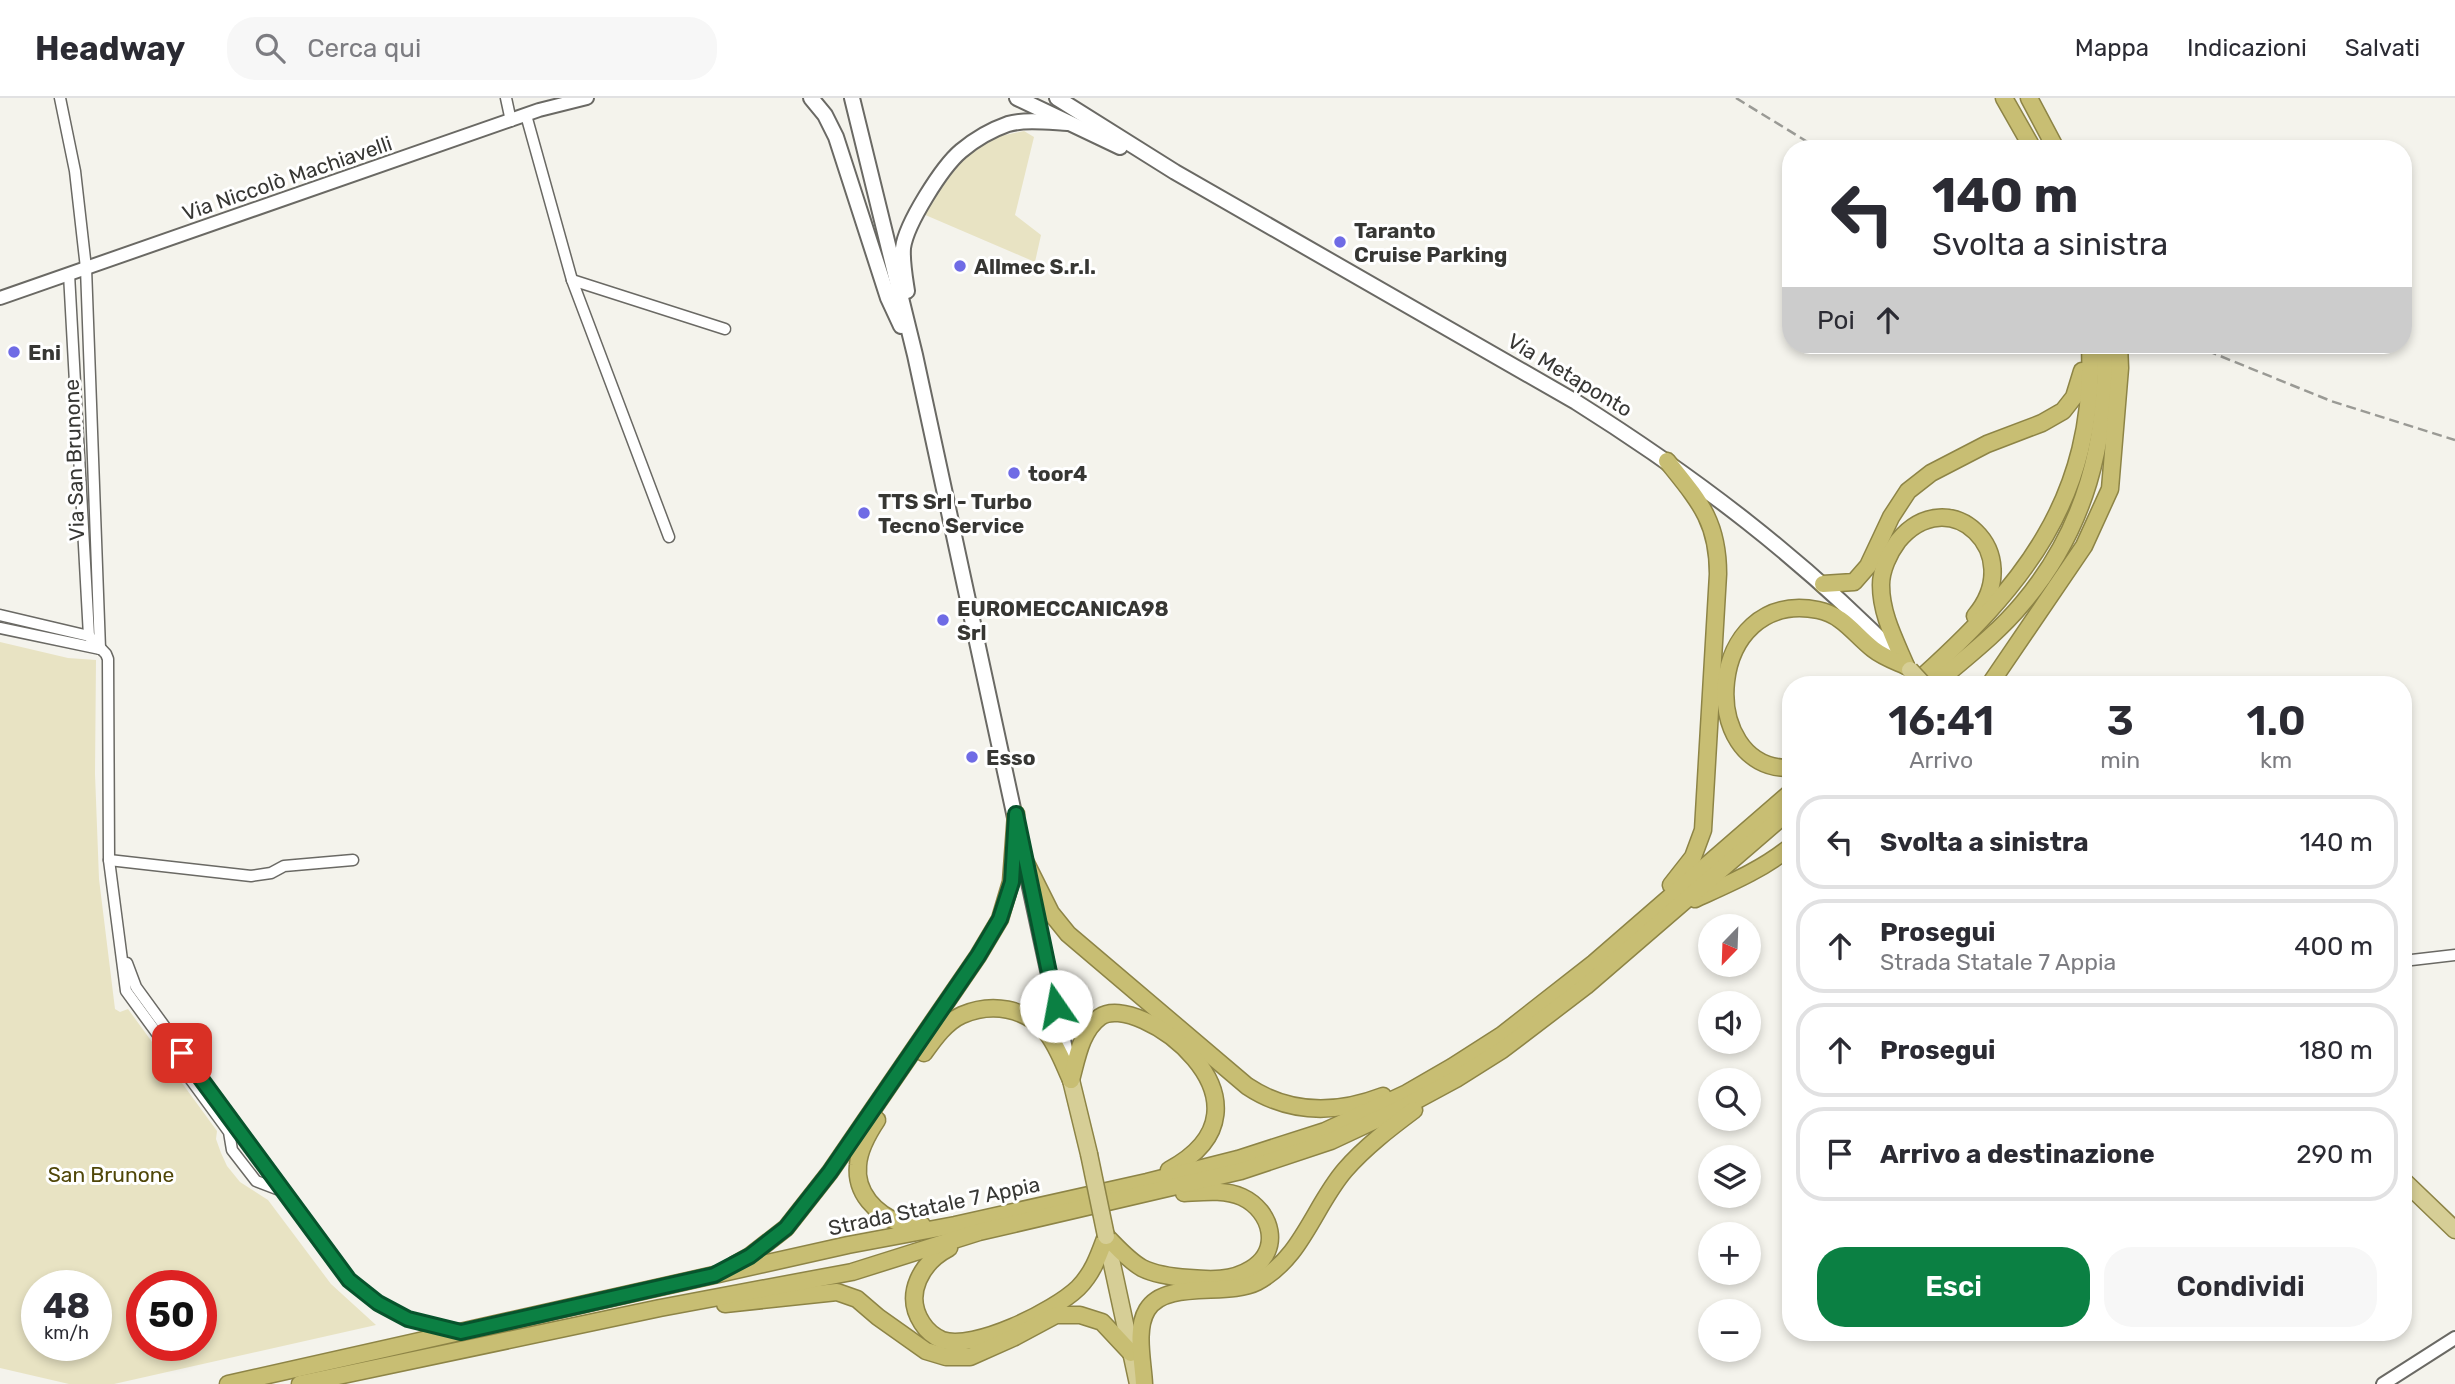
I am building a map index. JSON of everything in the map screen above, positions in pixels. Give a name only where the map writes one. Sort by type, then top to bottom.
[{"type":"highway","points":[[2004,98],[2028,140]]},
{"type":"highway","points":[[2031,102],[2051,140]]},
{"type":"highway","points":[[2031,102],[2058,140]]},
{"type":"highway","points":[[1824,584],[1854,582],[1868,566],[1891,517],[1908,491],[1931,473],[1986,444],[2042,423],[2063,411],[2074,397],[2086,354]]},
{"type":"highway","points":[[1910,674],[1955,648],[2010,589],[2037,553],[2056,518],[2075,473],[2085,424],[2088,354]]},
{"type":"highway","points":[[1944,676],[2022,605],[2052,562],[2071,525],[2091,478],[2102,425],[2106,354]]},
{"type":"highway","points":[[1995,676],[2084,546],[2110,489],[2120,380],[2119,354]]},
{"type":"highway","points":[[1650,915],[1663,893],[1690,863],[1700,841],[1704,818],[1718,574],[1717,546],[1711,523],[1667,461]]},
{"type":"highway","points":[[1910,674],[1889,627],[1881,578],[1889,555],[1901,538],[1919,524],[1939,518],[1962,522],[1978,533],[1985,542],[1992,563],[1986,598],[1955,648]]},
{"type":"highway","points":[[1782,768],[1772,767],[1755,757],[1739,742],[1730,723],[1726,704],[1727,669],[1733,650],[1749,629],[1765,617],[1796,609],[1820,611],[1838,617],[1872,648],[1910,674]]},
{"type":"highway","points":[[1117,1195],[1241,1171],[1331,1141],[1406,1107],[1526,1017],[1650,915],[1782,800]]},
{"type":"highway","points":[[714,1275],[750,1256],[786,1228],[830,1172],[978,956],[1000,919],[1012,882],[1016,814]]},
{"type":"highway","points":[[1144,1384],[1141,1326],[1147,1309],[1159,1298],[1176,1292],[1227,1290],[1256,1283],[1278,1267],[1298,1245],[1323,1200],[1346,1169],[1386,1131],[1454,1073],[1502,1050],[1586,986],[1782,817]]},
{"type":"highway","points":[[1679,905],[1733,882],[1782,854]]},
{"type":"highway","points":[[1026,863],[1051,913],[1068,934],[1229,1073],[1267,1098],[1301,1108],[1340,1107],[1381,1097],[1432,1071],[1454,1073]]},
{"type":"highway","points":[[955,1225],[902,1224],[877,1211],[861,1190],[858,1165],[869,1132],[936,1036],[960,1016],[986,1008],[1010,1009],[1030,1017],[1047,1034],[1072,1080]]},
{"type":"highway","points":[[1072,1080],[1081,1045],[1090,1026],[1102,1015],[1119,1012],[1138,1016],[1163,1031],[1194,1058],[1209,1078],[1216,1101],[1215,1122],[1204,1144],[1189,1160],[1149,1188]]},
{"type":"highway","points":[[979,1232],[936,1255],[917,1279],[914,1305],[919,1319],[926,1329],[943,1340],[958,1343],[985,1338],[1046,1310],[1078,1288],[1093,1271],[1106,1236],[1143,1269],[1171,1277],[1230,1278],[1252,1269],[1264,1258],[1270,1242],[1270,1224],[1258,1207],[1241,1196],[1149,1188]]},
{"type":"highway","name":"Strada Statale 7 Appia","points":[[228,1384],[848,1245],[1117,1195]]},
{"type":"highway","name":"Strada Statale 7 Appia","points":[[300,1384],[660,1308],[852,1272],[979,1232],[1117,1195]]},
{"type":"highway","points":[[660,1308],[745,1303],[836,1292],[857,1299],[926,1352],[946,1357],[970,1357],[1056,1315],[1080,1315],[1102,1322],[1131,1353]]},
{"type":"main road","points":[[811,98],[825,115],[836,137],[888,298],[915,355]]},
{"type":"main road","points":[[852,98],[915,355],[1138,1384]]},
{"type":"main road","points":[[1017,98],[1175,172]]},
{"type":"main road","points":[[1057,98],[1175,172]]},
{"type":"main road","points":[[915,355],[903,247],[913,219],[926,197],[959,152],[982,136],[1009,124],[1068,122]]},
{"type":"main road","name":"Via Metaponto","points":[[1175,172],[1576,402],[1667,461],[1744,517],[1824,584],[1910,674]]},
{"type":"main road","points":[[2412,1189],[2455,1230]]},
{"type":"street","name":"Via San Brunone","points":[[60,98],[75,170],[86,268],[100,649]]},
{"type":"street","points":[[506,98],[511,121]]},
{"type":"street","points":[[549,98],[533,113],[572,280],[669,537]]},
{"type":"street","name":"Via Niccolò Machiavelli","points":[[0,298],[533,113],[587,98]]},
{"type":"street","points":[[0,615],[89,636],[69,274]]},
{"type":"street","points":[[572,280],[725,329]]},
{"type":"street","points":[[0,628],[100,649]]},
{"type":"street","name":"Via San Brunone","points":[[89,636],[108,659],[109,860],[118,938]]},
{"type":"street","points":[[109,860],[251,876],[271,873],[284,866],[353,860]]},
{"type":"street","points":[[118,938],[126,991],[229,1132],[232,1150],[256,1181],[282,1191]]},
{"type":"street","points":[[118,938],[136,987],[349,1280],[378,1303],[408,1319],[461,1332]]},
{"type":"street","points":[[2412,960],[2455,955]]},
{"type":"street","points":[[2383,1384],[2455,1338]]},
{"type":"green space","points":[[1024,131],[1034,137],[1015,215],[1041,235],[1035,262],[923,214],[965,155],[991,138]]},
{"type":"green space","name":"San Brunone","points":[[0,642],[68,658],[96,660],[95,774],[99,879],[115,1009],[120,1012],[128,1009],[217,1131],[216,1139],[221,1153],[227,1166],[240,1182],[268,1200],[331,1284],[376,1325],[217,1361],[217,1270],[126,1270],[126,1361],[216,1361],[114,1384],[69,1384],[0,1368]]},
{"type":"railway","points":[[1736,98],[1804,140]]},
{"type":"railway","points":[[2215,354],[2331,401],[2455,440]]},
{"type":"place","name":"Taranto Cruise Parking","points":[[1340,242]]},
{"type":"place","name":"Allmec S.r.l.","points":[[960,266]]},
{"type":"place","name":"Eni","points":[[14,352]]},
{"type":"place","name":"toor4","points":[[1014,473]]},
{"type":"place","name":"TTS Srl - Turbo Tecno Service","points":[[864,513]]},
{"type":"place","name":"EUROMECCANICA98 Srl","points":[[943,620]]},
{"type":"place","name":"Esso","points":[[972,757]]},
{"type":"route","points":[[182,1053],[349,1280],[378,1303],[408,1319],[461,1332],[714,1275],[750,1256],[786,1228],[830,1172],[978,956],[1000,919],[1012,882],[1016,814],[1056,1006]]}]
